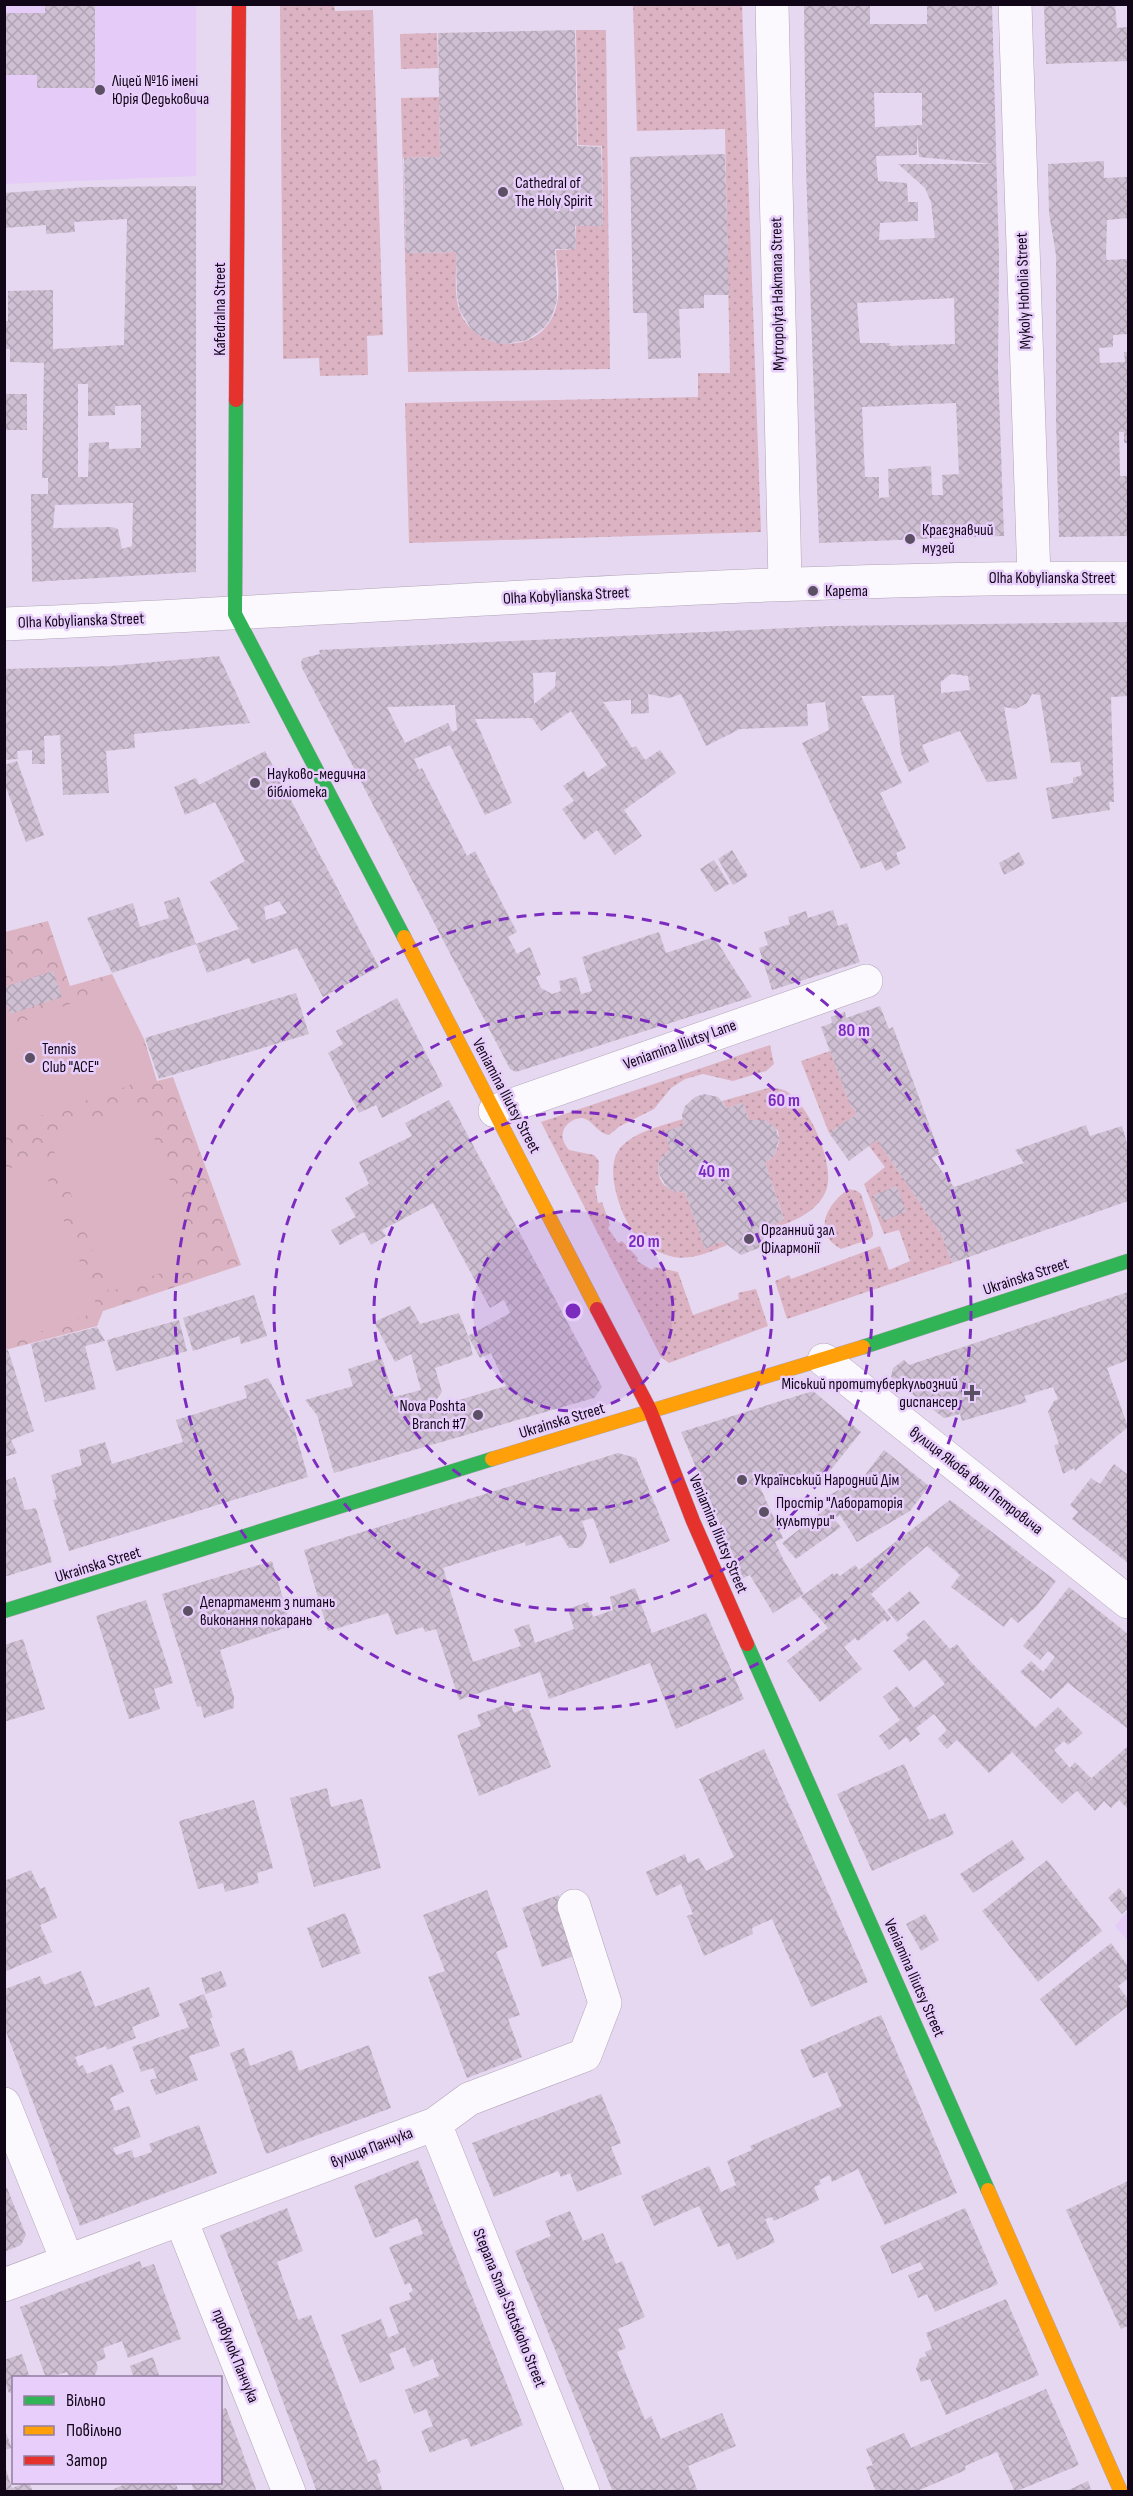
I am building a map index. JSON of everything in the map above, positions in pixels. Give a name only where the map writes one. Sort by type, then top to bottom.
[{"type":"street","name":"Kafedralna Street","points":[[235,614],[239,4]]},
{"type":"street","name":"Mytropolyta Hakmana Street","points":[[772,4],[785,583]]},
{"type":"street","name":"Mykoly Hoholia Street","points":[[1015,4],[1034,578]]},
{"type":"street","name":"Olha Kobylianska Street","points":[[4,624],[235,614],[785,583],[1128,578]]},
{"type":"street","name":"Veniamina Iliutsy Street","points":[[235,614],[650,1410],[693,1521],[1121,2492]]},
{"type":"street","name":"Veniamina Iliutsy Lane","points":[[495,1111],[866,981]]},
{"type":"street","name":"Ukrainska Street","points":[[4,1611],[650,1410],[824,1360],[1128,1261]]},
{"type":"street","name":"вулиця Якоба фон Петровича","points":[[824,1360],[1128,1602]]},
{"type":"street","name":"вулиця Панчука","points":[[4,2285],[435,2124],[469,2099],[585,2055],[606,2003],[574,1906]]},
{"type":"street","points":[[4,2104],[67,2260]]},
{"type":"street","name":"Stepana Smal-Stotskoho Street","points":[[435,2124],[583,2492]]},
{"type":"street","name":"провулок Панчука","points":[[182,2220],[289,2492]]},
{"type":"shaded area","name":"Ліцей №16 імені Юрія Федьковича","points":[[4,5],[196,5],[196,176],[5,184]]},
{"type":"shaded area","points":[[1128,1911],[1128,1941],[1115,1926]]},
{"type":"green space","points":[[280,5],[334,5],[335,11],[373,10],[383,335],[367,336],[368,375],[320,376],[319,358],[283,359]]},
{"type":"green space","points":[[633,5],[742,5],[761,532],[409,543],[405,403],[698,397],[698,373],[730,373],[725,129],[637,131]]},
{"type":"green space","points":[[576,30],[606,30],[610,369],[408,372],[401,98],[439,97],[440,157],[403,158],[406,253],[456,252],[458,305],[467,325],[490,341],[504,344],[518,343],[531,338],[543,330],[555,310],[558,285],[556,250],[575,249],[576,226],[603,226],[602,146],[578,145]]},
{"type":"green space","points":[[437,33],[438,68],[401,69],[400,34]]},
{"type":"green space","points":[[48,921],[70,986],[112,974],[144,1039],[157,1081],[173,1077],[241,1265],[103,1311],[97,1326],[5,1350],[5,932]]},
{"type":"green space","points":[[116,987],[142,1039],[154,1077],[5,1128],[5,1028]]},
{"type":"green space","points":[[770,1045],[774,1064],[766,1071],[733,1081],[703,1074],[685,1079],[671,1088],[654,1109],[620,1126],[609,1135],[583,1118],[578,1118],[566,1125],[564,1130],[563,1139],[569,1150],[594,1155],[599,1161],[598,1185],[595,1186],[598,1203],[602,1202],[610,1225],[608,1228],[618,1243],[622,1241],[638,1258],[637,1261],[652,1270],[655,1267],[678,1272],[693,1315],[739,1299],[738,1293],[756,1289],[768,1326],[669,1363],[661,1357],[541,1122]]},
{"type":"green space","points":[[830,1051],[849,1102],[857,1114],[829,1133],[801,1061]]},
{"type":"green space","points":[[768,1088],[786,1091],[804,1109],[812,1122],[824,1153],[828,1168],[828,1182],[825,1193],[814,1208],[791,1222],[765,1232],[767,1226],[784,1219],[765,1163],[777,1150],[778,1131],[765,1120],[749,1120],[743,1103],[727,1108],[722,1101]]},
{"type":"green space","points":[[141,1102],[199,1259],[109,1292],[48,1136]]},
{"type":"green space","points":[[683,1119],[684,1125],[670,1149],[659,1161],[660,1179],[672,1191],[685,1192],[705,1248],[722,1241],[727,1245],[701,1255],[681,1258],[668,1256],[658,1251],[635,1234],[620,1206],[613,1170],[614,1160],[624,1144],[648,1130]]},
{"type":"green space","points":[[877,1140],[942,1235],[952,1263],[787,1319],[775,1281],[789,1275],[791,1279],[880,1246],[889,1270],[910,1261],[899,1230],[884,1234],[864,1184],[885,1167],[869,1146]]},
{"type":"green space","points":[[40,1159],[99,1311],[11,1342],[4,1325],[5,1170]]},
{"type":"green space","points":[[849,1189],[861,1194],[873,1236],[841,1249],[827,1235],[825,1219],[834,1202]]},
{"type":"building","points":[[45,4],[95,4],[95,88],[37,88],[37,75],[4,75],[4,13],[45,13]]},
{"type":"building","points":[[804,4],[870,4],[870,24],[927,24],[927,4],[992,4],[999,257],[998,368],[1004,536],[819,543],[806,169]],"holes":[[[874,93],[922,93],[922,125],[875,127]],[[917,133],[919,157],[994,164],[898,164],[925,188],[931,202],[935,238],[879,240],[880,223],[918,221],[918,202],[908,202],[907,183],[878,181],[876,156],[917,155]],[[954,298],[955,344],[889,346],[890,343],[860,343],[857,303]],[[956,403],[959,474],[942,475],[943,495],[932,495],[931,466],[888,469],[889,497],[879,498],[879,477],[865,477],[862,407]]]},
{"type":"building","points":[[1044,4],[1115,4],[1117,28],[1128,27],[1128,61],[1046,64]]},
{"type":"building","name":"Cathedral of The Holy Spirit","points":[[575,30],[577,146],[601,147],[603,226],[575,226],[576,249],[555,249],[557,301],[545,327],[527,340],[506,344],[496,343],[472,330],[460,311],[457,295],[456,252],[406,253],[404,158],[440,157],[438,33]]},
{"type":"building","points":[[725,154],[729,295],[704,295],[704,308],[679,309],[681,358],[648,359],[647,313],[633,313],[630,157]]},
{"type":"building","points":[[1104,161],[1104,178],[1128,177],[1128,218],[1107,220],[1106,255],[1107,260],[1128,259],[1128,334],[1113,335],[1113,347],[1099,348],[1100,363],[1125,362],[1124,352],[1128,352],[1128,443],[1124,443],[1124,432],[1119,432],[1120,476],[1128,476],[1128,536],[1059,537],[1056,255],[1049,213],[1048,164]]},
{"type":"building","points":[[196,186],[196,572],[32,582],[31,494],[48,494],[48,478],[42,478],[44,363],[10,362],[10,349],[4,349],[4,321],[8,321],[8,291],[53,290],[53,349],[124,345],[127,219],[74,222],[75,232],[46,234],[46,225],[4,228],[4,193],[88,187]],"holes":[[[78,384],[88,384],[88,416],[115,415],[115,406],[141,405],[141,448],[109,449],[109,442],[89,443],[88,477],[78,477]],[[133,503],[132,546],[122,549],[118,529],[112,527],[53,528],[55,505]]]},
{"type":"building","points":[[4,394],[27,394],[27,430],[4,430]]},
{"type":"building","points":[[1128,622],[1128,696],[1111,697],[1114,802],[1109,802],[1110,810],[1052,819],[1046,788],[1073,783],[1073,778],[1082,775],[1080,762],[1051,763],[1040,695],[1032,694],[1027,703],[1016,709],[1004,707],[1017,779],[987,782],[960,731],[922,745],[929,762],[909,772],[901,753],[894,695],[861,696],[902,783],[880,793],[906,848],[896,853],[900,864],[886,871],[881,861],[861,869],[802,743],[829,730],[825,702],[807,704],[808,726],[740,729],[706,746],[681,694],[669,698],[648,694],[649,713],[631,714],[631,700],[603,702],[632,748],[636,746],[645,760],[660,750],[676,773],[624,810],[642,836],[615,855],[597,830],[584,840],[562,809],[574,801],[563,786],[584,771],[588,778],[607,765],[571,711],[541,731],[532,718],[475,719],[512,803],[485,815],[450,745],[414,759],[419,770],[422,768],[467,856],[475,851],[517,932],[508,937],[517,954],[530,947],[541,975],[536,977],[541,988],[552,994],[561,991],[559,981],[576,977],[581,994],[592,991],[582,957],[659,932],[666,953],[714,937],[752,997],[516,1072],[510,1069],[302,668],[303,658],[320,654],[319,650],[831,626]],"holes":[[[556,672],[555,687],[534,704],[533,673]],[[951,674],[968,676],[970,690],[941,693],[941,682]],[[455,705],[457,730],[452,732],[448,723],[405,743],[387,707]]]},
{"type":"building","points":[[219,656],[250,723],[134,734],[135,748],[106,751],[109,793],[63,795],[60,735],[44,736],[45,764],[32,764],[32,750],[17,751],[18,759],[4,760],[4,669],[111,666]]},
{"type":"building","points":[[265,751],[379,967],[323,997],[297,948],[252,964],[249,958],[207,973],[196,944],[239,929],[210,882],[245,861],[215,802],[185,815],[174,787],[196,778],[199,785]],"holes":[[[279,901],[287,913],[266,920],[264,907]]]},
{"type":"building","points":[[17,761],[44,835],[26,842],[4,782],[4,765]]},
{"type":"building","points":[[732,850],[748,876],[733,885],[718,859]]},
{"type":"building","points":[[1019,852],[1025,864],[1004,875],[999,863]]},
{"type":"building","points":[[714,860],[729,884],[715,892],[700,869]]},
{"type":"building","points":[[179,897],[196,944],[112,973],[87,918],[133,903],[140,927],[169,918],[164,902]]},
{"type":"building","points":[[833,910],[838,926],[847,923],[860,962],[772,990],[759,948],[768,945],[764,932],[790,924],[788,917],[806,911],[808,918]]},
{"type":"building","points":[[53,971],[62,997],[10,1014],[4,996],[4,987]]},
{"type":"building","points":[[296,993],[309,1034],[159,1079],[145,1038]]},
{"type":"building","points":[[397,998],[443,1086],[382,1118],[376,1105],[359,1113],[328,1053],[343,1044],[336,1031]]},
{"type":"building","points":[[880,1006],[889,1029],[893,1027],[940,1154],[932,1158],[954,1187],[1024,1163],[1015,1150],[1086,1125],[1090,1136],[1122,1126],[1128,1147],[1128,1201],[952,1263],[942,1235],[877,1140],[849,1161],[829,1133],[857,1114],[849,1102],[821,1027],[832,1023],[831,1017],[845,1012],[846,1018]]},
{"type":"building","points":[[704,1094],[718,1097],[727,1108],[743,1103],[749,1120],[765,1120],[775,1127],[779,1138],[775,1155],[765,1163],[784,1220],[767,1226],[761,1247],[741,1255],[722,1241],[705,1249],[685,1192],[667,1188],[658,1172],[659,1161],[670,1149],[664,1132],[684,1125],[682,1115],[685,1106],[695,1097]]},
{"type":"building","points":[[449,1100],[602,1387],[594,1398],[334,1473],[317,1415],[305,1400],[353,1386],[348,1369],[382,1358],[394,1397],[421,1390],[411,1354],[395,1362],[374,1322],[410,1306],[420,1324],[459,1313],[468,1336],[510,1313],[504,1300],[490,1308],[433,1203],[382,1230],[386,1236],[371,1245],[364,1232],[340,1245],[331,1230],[356,1217],[345,1198],[369,1184],[359,1162],[412,1136],[405,1123]],"holes":[[[468,1336],[480,1358],[491,1353],[506,1386],[426,1410],[424,1402],[436,1400],[442,1392],[435,1368],[473,1355]]]},
{"type":"building","points":[[897,1186],[906,1212],[883,1221],[873,1195]]},
{"type":"building","name":"Міський протитуберкульозний диспансер","points":[[1128,1292],[1128,1360],[1107,1368],[1128,1427],[1075,1471],[1074,1468],[1063,1474],[1054,1445],[1059,1444],[1048,1412],[1054,1401],[1058,1399],[1053,1387],[1024,1396],[1027,1402],[962,1421],[960,1414],[944,1418],[908,1391],[910,1382],[900,1384],[891,1377],[893,1368],[904,1360],[909,1365]]},
{"type":"building","points":[[254,1295],[267,1336],[241,1344],[239,1336],[193,1351],[183,1318]]},
{"type":"building","points":[[179,1320],[187,1351],[116,1371],[107,1340]]},
{"type":"building","points":[[97,1327],[105,1341],[85,1346],[96,1389],[45,1402],[31,1344]]},
{"type":"building","points":[[8,1350],[34,1431],[11,1440],[17,1453],[4,1457],[4,1351]]},
{"type":"building","points":[[268,1378],[293,1424],[308,1477],[69,1551],[53,1500],[57,1499],[51,1475],[82,1465],[79,1450],[105,1442],[112,1464],[183,1442],[176,1420],[247,1398],[244,1386]]},
{"type":"building","name":"Український Народний Дім","points":[[813,1391],[861,1432],[818,1486],[802,1473],[760,1487],[783,1538],[775,1542],[804,1594],[773,1613],[750,1575],[743,1578],[681,1432]]},
{"type":"building","points":[[884,1450],[929,1486],[910,1511],[857,1542],[840,1515],[834,1519],[841,1527],[796,1559],[782,1543],[833,1503],[828,1496],[865,1475]]},
{"type":"building","points":[[618,1453],[636,1458],[670,1541],[610,1564],[593,1518],[582,1521],[587,1536],[582,1546],[578,1548],[569,1548],[561,1535],[526,1546],[525,1542],[443,1568],[473,1662],[521,1646],[514,1629],[529,1624],[535,1643],[574,1629],[568,1609],[588,1602],[593,1617],[613,1610],[610,1597],[635,1588],[652,1633],[706,1613],[744,1699],[676,1729],[650,1663],[549,1699],[540,1672],[459,1700],[436,1629],[425,1632],[423,1627],[396,1635],[388,1613],[328,1631],[304,1550]]},
{"type":"building","points":[[1114,1464],[1128,1475],[1128,1563],[1072,1519],[1078,1512],[1070,1505],[1091,1478],[1100,1484]]},
{"type":"building","points":[[15,1477],[25,1510],[36,1508],[52,1562],[4,1577],[4,1481]]},
{"type":"building","points":[[950,1500],[1056,1581],[1037,1606],[1018,1623],[1011,1617],[1004,1627],[951,1587],[960,1575],[927,1546],[871,1594],[891,1618],[887,1622],[885,1619],[858,1641],[855,1638],[844,1647],[862,1669],[820,1702],[787,1661],[828,1628],[801,1597],[833,1573],[840,1576],[855,1565],[859,1570]]},
{"type":"building","points":[[272,1561],[291,1626],[220,1650],[234,1697],[234,1708],[204,1718],[201,1706],[197,1707],[162,1594]]},
{"type":"building","points":[[1069,1587],[1128,1634],[1128,1729],[1068,1683],[1051,1699],[1020,1672],[1031,1661],[1043,1672],[1055,1657],[1048,1651],[1040,1660],[1023,1646]]},
{"type":"building","points":[[910,1591],[920,1603],[897,1622],[887,1610]]},
{"type":"building","points":[[146,1600],[173,1683],[154,1689],[160,1709],[129,1719],[96,1616]]},
{"type":"building","points":[[924,1620],[950,1649],[957,1644],[971,1662],[1035,1728],[1058,1707],[1083,1733],[1068,1745],[1064,1741],[1054,1750],[1070,1768],[1075,1762],[1091,1778],[1062,1804],[1012,1752],[989,1773],[957,1740],[947,1749],[938,1739],[947,1730],[934,1714],[916,1728],[920,1734],[910,1742],[906,1737],[889,1750],[879,1736],[900,1720],[883,1697],[897,1686],[914,1708],[945,1684],[925,1659],[909,1671],[893,1651],[909,1638],[906,1634]]},
{"type":"building","points":[[23,1639],[45,1709],[4,1722],[4,1645]]},
{"type":"building","points":[[510,1703],[514,1713],[528,1707],[551,1767],[479,1796],[457,1735],[481,1726],[477,1715]]},
{"type":"building","points":[[1128,1746],[1128,1809],[1119,1800],[1111,1808],[1104,1801],[1095,1811],[1077,1791]]},
{"type":"building","points":[[764,1749],[868,1982],[811,2007],[772,1919],[752,1928],[753,1934],[704,1956],[687,1916],[693,1914],[681,1884],[656,1896],[646,1872],[685,1854],[688,1863],[699,1858],[706,1871],[734,1857],[699,1779]]},
{"type":"building","points":[[904,1764],[929,1820],[945,1813],[954,1834],[872,1871],[837,1794]]},
{"type":"building","points":[[327,1788],[331,1807],[362,1799],[381,1868],[314,1887],[290,1798]]},
{"type":"building","points":[[254,1800],[273,1868],[257,1873],[259,1883],[225,1892],[223,1883],[198,1889],[179,1821]]},
{"type":"building","points":[[1012,1840],[1025,1859],[973,1893],[960,1874]]},
{"type":"building","points":[[1047,1860],[1102,1931],[1038,1982],[982,1911]]},
{"type":"building","points":[[31,1870],[40,1889],[45,1887],[57,1918],[40,1925],[52,1952],[4,1972],[4,1881]]},
{"type":"building","points":[[1119,1888],[1128,1899],[1128,1908],[1122,1914],[1108,1898]]},
{"type":"building","points":[[487,1890],[508,1947],[496,1952],[520,2015],[508,2019],[522,2057],[467,2078],[428,1977],[445,1971],[423,1915]]},
{"type":"building","points":[[559,1895],[580,1954],[542,1967],[522,1908]]},
{"type":"building","points":[[345,1913],[361,1953],[322,1968],[307,1928]]},
{"type":"building","points":[[925,1914],[939,1940],[921,1951],[906,1924]]},
{"type":"building","points":[[1111,1943],[1128,1966],[1128,1979],[1118,1986],[1128,1999],[1128,2006],[1076,2046],[1040,1999]]},
{"type":"building","points":[[81,1971],[95,2007],[149,1987],[160,2016],[132,2027],[136,2038],[107,2050],[106,2046],[75,2057],[79,2067],[83,2065],[87,2074],[112,2064],[124,2092],[110,2098],[115,2111],[129,2106],[141,2137],[113,2148],[116,2155],[132,2150],[134,2158],[152,2152],[149,2144],[199,2125],[217,2173],[80,2226],[5,2029],[5,1989],[40,1976],[44,1985]]},
{"type":"building","points":[[221,1971],[227,1986],[206,1994],[201,1978]]},
{"type":"building","points":[[204,1994],[213,2017],[210,2019],[220,2046],[189,2056],[198,2080],[156,2095],[150,2080],[157,2078],[153,2068],[141,2072],[132,2047],[189,2027],[179,2004]]},
{"type":"building","points":[[881,2015],[957,2193],[885,2225],[858,2169],[832,2182],[830,2175],[819,2180],[821,2184],[814,2187],[819,2200],[774,2221],[772,2217],[765,2219],[775,2242],[737,2260],[729,2243],[718,2247],[699,2206],[654,2226],[641,2196],[709,2166],[721,2192],[736,2185],[727,2161],[752,2150],[750,2146],[842,2106],[827,2072],[813,2078],[800,2050]]},
{"type":"building","points":[[369,2045],[391,2108],[266,2154],[230,2053],[244,2048],[250,2066],[292,2050],[299,2071]]},
{"type":"building","points":[[601,2094],[621,2143],[611,2147],[622,2174],[577,2192],[570,2173],[561,2177],[558,2171],[494,2197],[472,2143]]},
{"type":"building","points":[[418,2160],[523,2425],[471,2447],[467,2438],[430,2453],[421,2431],[433,2426],[426,2409],[414,2414],[405,2390],[439,2376],[433,2359],[413,2367],[405,2347],[389,2354],[395,2369],[360,2383],[341,2335],[381,2319],[388,2338],[399,2333],[389,2307],[411,2299],[409,2293],[413,2291],[410,2283],[405,2285],[389,2247],[423,2234],[417,2218],[375,2238],[354,2186]]},
{"type":"building","points":[[1128,2181],[1128,2326],[1121,2329],[1066,2210]]},
{"type":"building","points":[[7,2188],[26,2235],[21,2245],[4,2252],[4,2189]]},
{"type":"building","points":[[287,2208],[303,2251],[277,2262],[298,2320],[311,2315],[368,2462],[376,2459],[381,2472],[377,2474],[383,2492],[317,2492],[220,2235]]},
{"type":"building","points":[[965,2208],[998,2284],[935,2312],[927,2294],[918,2298],[908,2275],[924,2269],[920,2262],[892,2274],[880,2246]]},
{"type":"building","points":[[570,2211],[583,2241],[603,2233],[616,2264],[622,2261],[645,2317],[618,2329],[626,2348],[617,2352],[645,2420],[651,2416],[661,2439],[722,2413],[736,2446],[688,2466],[698,2492],[613,2492],[515,2251],[551,2236],[545,2221]]},
{"type":"building","points":[[140,2261],[142,2268],[154,2264],[181,2339],[128,2358],[122,2341],[103,2348],[106,2358],[96,2362],[98,2368],[95,2375],[68,2376],[67,2372],[45,2376],[20,2307]]},
{"type":"building","points":[[1006,2299],[1039,2375],[946,2415],[930,2379],[921,2382],[916,2369],[920,2358],[927,2356],[925,2352],[932,2349],[926,2333]]},
{"type":"building","points":[[22,2354],[29,2376],[12,2376],[12,2392],[9,2393],[4,2380],[4,2360]]},
{"type":"building","points":[[153,2357],[159,2376],[133,2376],[130,2366]]},
{"type":"building","points":[[1046,2389],[1079,2465],[1015,2492],[997,2452],[965,2466],[966,2470],[915,2492],[876,2492],[866,2467],[873,2465],[866,2449],[904,2433],[911,2448]]},
{"type":"building","points":[[226,2408],[257,2492],[194,2492],[192,2484],[222,2484],[222,2409]]},
{"type":"building","points":[[4,2428],[12,2448],[4,2450]]},
{"type":"building","points":[[5,2466],[12,2488],[30,2484],[33,2492],[5,2492]]},
{"type":"building","points":[[1088,2481],[1092,2492],[1064,2492]]},
{"type":"building","points":[[125,2484],[176,2484],[179,2492],[115,2492],[114,2489]]},
{"type":"traffic: fast","points":[[236,400],[235,614],[404,937]]},
{"type":"traffic: fast","points":[[863,1347],[1128,1261]]},
{"type":"traffic: fast","points":[[4,1611],[492,1459]]},
{"type":"traffic: fast","points":[[747,1644],[988,2190]]},
{"type":"traffic: slow","points":[[404,937],[597,1309]]},
{"type":"traffic: slow","points":[[492,1459],[863,1347]]},
{"type":"traffic: slow","points":[[988,2190],[1121,2492]]},
{"type":"traffic: jam","points":[[236,400],[239,4]]},
{"type":"traffic: jam","points":[[597,1309],[650,1410],[693,1521],[747,1644]]},
{"type":"place","name":"Ліцей №16 імені Юрія Федьковича","points":[[100,90]]},
{"type":"place","name":"Cathedral of The Holy Spirit","points":[[503,192]]},
{"type":"place","name":"Краєзнавчий музей","points":[[910,539]]},
{"type":"place","name":"Карета","points":[[813,591]]},
{"type":"place","name":"Науково-медична бібліотека","points":[[255,783]]},
{"type":"place","name":"Tennis Club \"ACE\"","points":[[30,1058]]},
{"type":"place","name":"Органний зал Філармонії","points":[[749,1239]]},
{"type":"place","name":"Міський протитуберкульозний диспансер","points":[[972,1393]]},
{"type":"place","name":"Nova Poshta Branch #7","points":[[478,1415]]},
{"type":"place","name":"Український Народний Дім","points":[[742,1480]]},
{"type":"place","name":"Простір \"Лабораторія культури\"","points":[[764,1512]]},
{"type":"place","name":"Департамент з питань виконання покарань","points":[[188,1611]]}]
